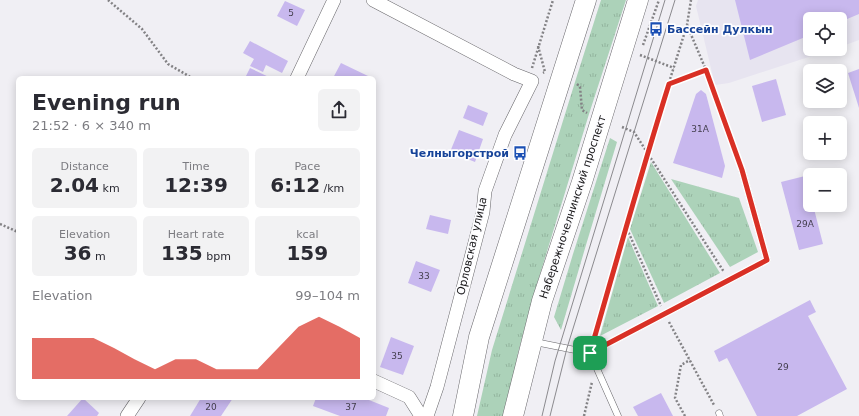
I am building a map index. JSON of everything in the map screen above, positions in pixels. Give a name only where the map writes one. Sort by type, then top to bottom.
[{"type":"main road","points":[[463,416],[479,337],[586,0]]},
{"type":"main road","name":"Набережночелнинский проспект","points":[[514,416],[542,301],[582,182],[638,0]]},
{"type":"street","points":[[297,76],[334,0]]},
{"type":"street","points":[[373,0],[514,74],[532,81]]},
{"type":"street","name":"Орловская улица","points":[[427,416],[439,379],[483,212],[485,191],[505,135],[532,81]]},
{"type":"street","points":[[376,382],[409,397],[421,416]]},
{"type":"street","points":[[127,416],[138,400]]},
{"type":"lane","points":[[532,341],[590,353],[767,260],[742,170]]},
{"type":"lane","points":[[590,353],[618,416]]},
{"type":"path","points":[[108,0],[142,29],[168,64],[189,76]]},
{"type":"path","points":[[538,46],[545,72],[532,81],[530,75],[538,46],[553,0]]},
{"type":"path","points":[[659,0],[640,55],[674,68]]},
{"type":"path","points":[[590,353],[627,228],[647,153],[674,68],[686,25],[691,0]]},
{"type":"path","points":[[686,25],[706,70],[742,170]]},
{"type":"path","points":[[669,84],[706,70]]},
{"type":"path","points":[[575,82],[580,87],[582,110],[589,114]]},
{"type":"path","points":[[622,127],[634,132],[729,279]]},
{"type":"path","points":[[0,224],[16,231]]},
{"type":"path","points":[[685,416],[676,398],[681,365],[690,360]]},
{"type":"path","points":[[584,416],[593,378]]},
{"type":"shaded area","points":[[698,0],[859,0],[859,40],[847,44],[847,12],[803,12],[803,56],[812,56],[729,83],[715,85],[696,6]]},
{"type":"green space","points":[[601,0],[626,0],[589,114],[534,294],[518,353],[506,416],[477,416],[492,350]]},
{"type":"green space","points":[[610,138],[617,142],[561,330],[554,317]]},
{"type":"green space","points":[[651,162],[720,273],[664,303],[630,229]]},
{"type":"green space","points":[[671,179],[739,198],[758,252],[730,267]]},
{"type":"green space","points":[[628,237],[658,306],[600,336]]},
{"type":"building","points":[[735,0],[859,0],[859,14],[847,19],[847,12],[803,12],[803,38],[750,60]]},
{"type":"building","points":[[285,1],[305,10],[297,26],[277,16]]},
{"type":"building","points":[[250,41],[288,61],[282,73],[266,65],[263,72],[250,66],[254,59],[243,53]]},
{"type":"building","points":[[341,63],[368,76],[334,76]]},
{"type":"building","points":[[250,68],[267,76],[246,76]]},
{"type":"building","points":[[859,69],[859,108],[848,73]]},
{"type":"building","points":[[776,79],[786,115],[762,122],[752,86]]},
{"type":"building","points":[[701,90],[706,94],[725,166],[722,178],[673,163],[696,94]]},
{"type":"building","points":[[468,105],[488,113],[483,126],[463,118]]},
{"type":"building","points":[[459,130],[483,139],[475,162],[450,152]]},
{"type":"building","points":[[803,176],[803,212],[815,212],[823,244],[799,250],[781,182]]},
{"type":"building","points":[[430,215],[451,220],[448,234],[426,229]]},
{"type":"building","points":[[416,261],[440,270],[431,292],[408,283]]},
{"type":"building","points":[[810,300],[816,312],[808,316],[847,389],[797,416],[757,416],[727,358],[719,362],[714,351]]},
{"type":"building","points":[[391,337],[414,346],[403,375],[380,367]]},
{"type":"building","points":[[661,393],[673,416],[638,416],[633,407]]},
{"type":"building","points":[[81,400],[85,400],[99,413],[97,416],[67,416]]},
{"type":"building","points":[[200,400],[232,400],[221,416],[190,416]]},
{"type":"building","points":[[315,400],[369,400],[389,408],[386,416],[340,416],[313,406]]},
{"type":"tram line","points":[[542,416],[555,361],[665,0]]},
{"type":"tram line","points":[[550,416],[567,348],[675,0]]},
{"type":"place","name":"Бассейн Дулкын","points":[[656,29]]},
{"type":"place","name":"Челныгорстрой","points":[[520,153]]},
{"type":"route","points":[[706,70],[742,170],[767,260],[590,353],[627,228],[647,153],[669,84],[706,70]]}]
